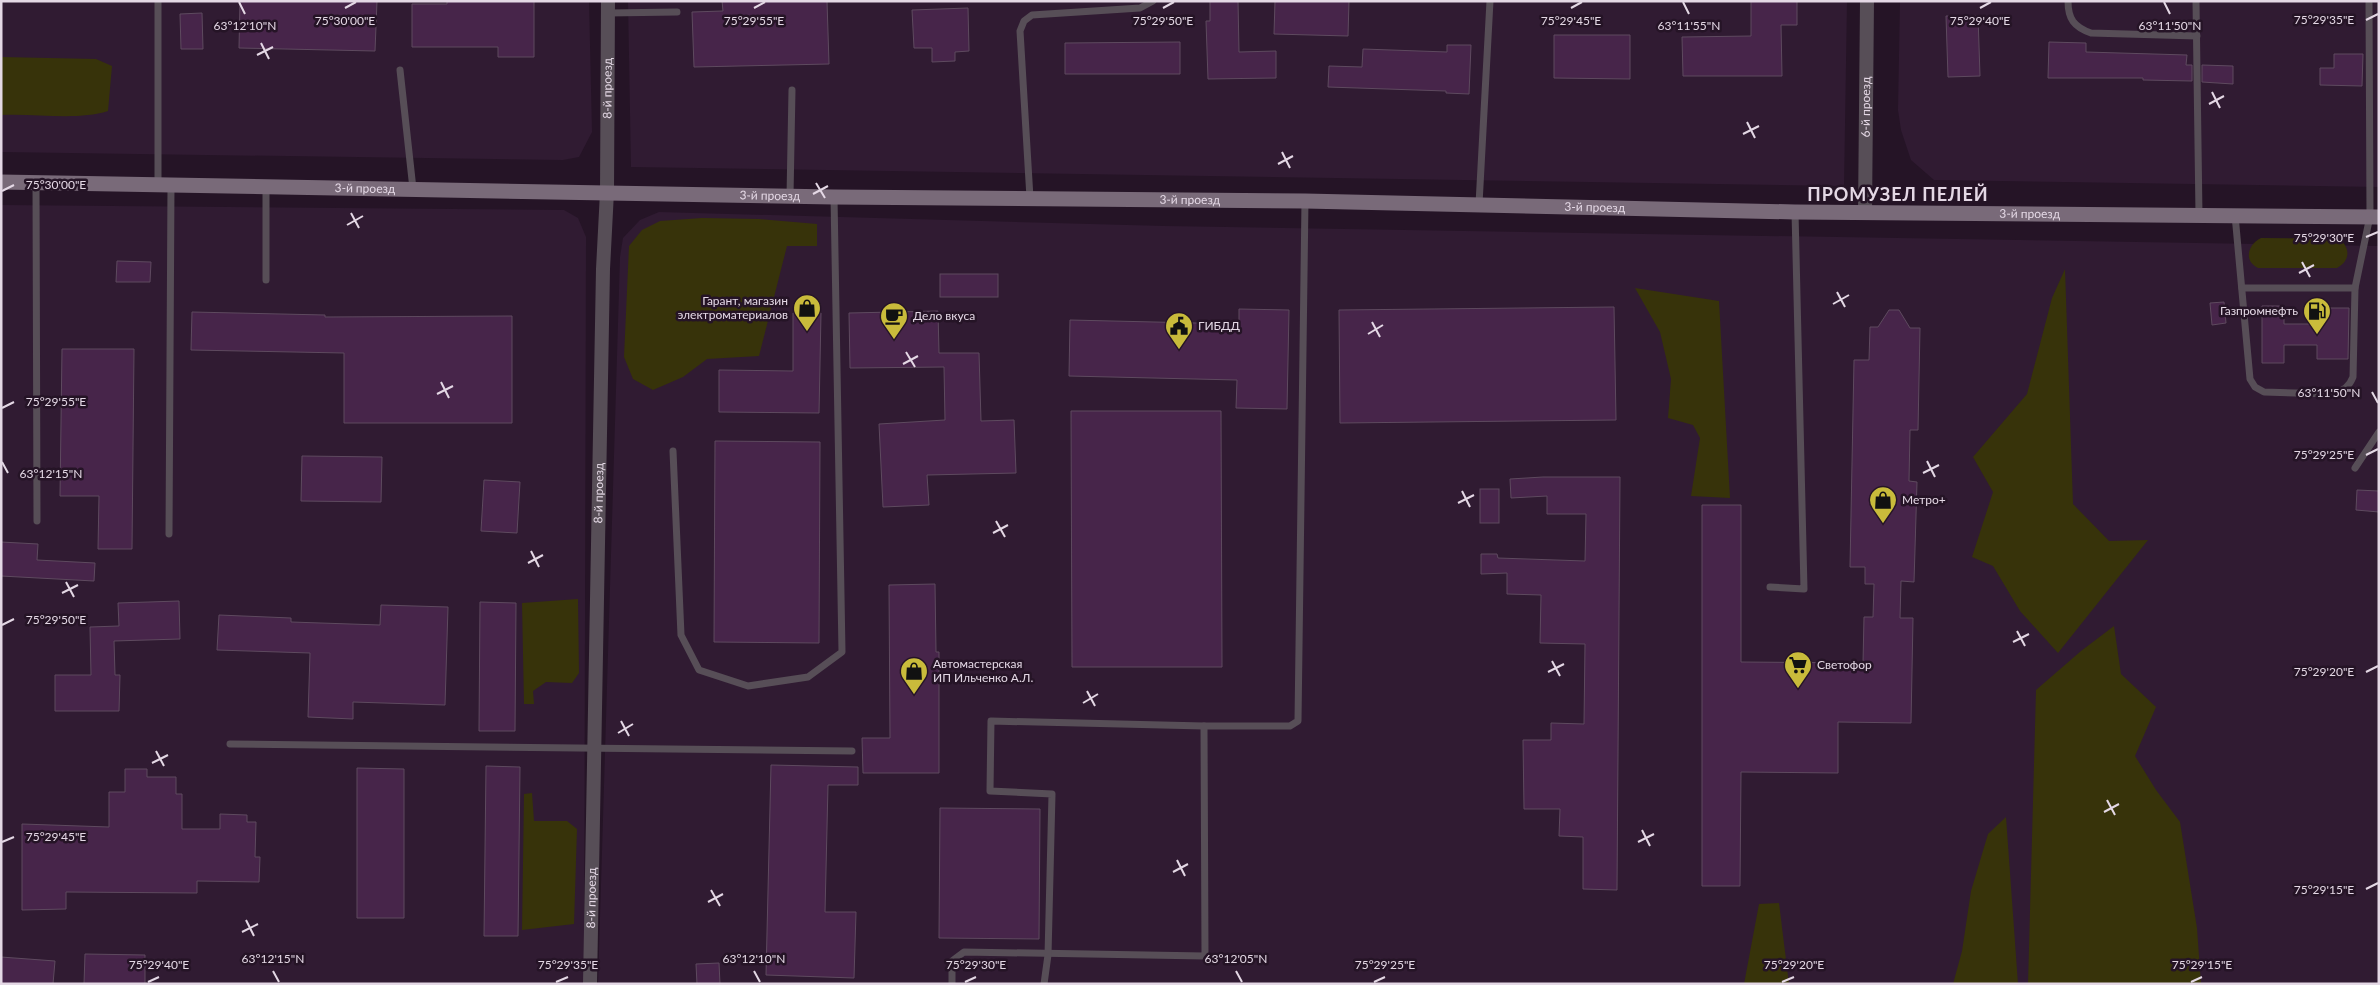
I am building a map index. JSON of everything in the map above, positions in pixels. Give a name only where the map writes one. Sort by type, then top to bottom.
[{"type":"street","name":"6-й проезд","points":[[1865,213],[1867,1]]},
{"type":"street","name":"8-й проезд","points":[[590,984],[603,269],[607,192],[608,7]]},
{"type":"street","name":"3-й проезд","points":[[1,182],[834,197],[1305,200],[1795,212],[2375,216]]},
{"type":"lane","points":[[158,1],[165,185],[169,534]]},
{"type":"lane","points":[[1030,198],[1020,31],[1024,21],[1032,15],[1140,8],[1153,1]]},
{"type":"lane","points":[[1479,204],[1490,1]]},
{"type":"lane","points":[[2068,1],[2068,12],[2072,22],[2080,29],[2091,33],[2197,36]]},
{"type":"lane","points":[[2196,1],[2199,215]]},
{"type":"lane","points":[[2235,215],[2250,379],[2255,387],[2264,392],[2334,394],[2350,384],[2353,377],[2355,288],[2375,216],[2369,1]]},
{"type":"lane","points":[[608,7],[677,12]]},
{"type":"lane","points":[[400,70],[413,190]]},
{"type":"lane","points":[[790,196],[792,90]]},
{"type":"lane","points":[[36,183],[37,521]]},
{"type":"lane","points":[[266,187],[266,280]]},
{"type":"lane","points":[[673,450],[681,634],[699,670],[748,686],[808,677],[842,652],[834,197]]},
{"type":"lane","points":[[1044,984],[1048,955],[1052,794],[990,791],[991,721],[1290,726],[1298,721],[1305,200]]},
{"type":"lane","points":[[1770,587],[1804,589],[1795,212]]},
{"type":"lane","points":[[2242,288],[2355,288]]},
{"type":"lane","points":[[2355,468],[2379,432]]},
{"type":"lane","points":[[952,984],[952,961],[964,952],[1048,955],[1205,956],[1204,726]]},
{"type":"lane","points":[[230,744],[852,751]]},
{"type":"shaded area","points":[[1,1],[589,1],[592,132],[579,157],[563,160],[1,152]]},
{"type":"shaded area","points":[[628,1],[1847,1],[1844,186],[631,167]]},
{"type":"shaded area","points":[[1900,1],[2379,1],[2379,187],[1934,180],[1911,160],[1901,130],[1898,110]]},
{"type":"shaded area","points":[[1,57],[96,59],[112,66],[108,111],[83,116],[1,115]]},
{"type":"shaded area","points":[[1,205],[564,210],[578,218],[586,237],[584,984],[1,984]]},
{"type":"shaded area","points":[[659,212],[1165,226],[2379,246],[2379,984],[598,984],[620,257],[623,238],[640,220]]},
{"type":"shaded area","points":[[702,218],[759,219],[817,224],[817,246],[787,246],[759,356],[707,359],[683,377],[653,390],[633,379],[624,357],[629,246],[642,230],[660,221]]},
{"type":"shaded area","points":[[2261,238],[2339,239],[2346,246],[2347,258],[2337,268],[2258,268],[2250,261],[2249,253],[2253,244]]},
{"type":"shaded area","points":[[2065,269],[2073,504],[2109,541],[2148,540],[2058,653],[2020,611],[1993,566],[1972,557],[1993,492],[1973,457],[2027,394],[2052,298]]},
{"type":"shaded area","points":[[1635,288],[1719,301],[1730,498],[1691,496],[1700,438],[1693,425],[1668,418],[1671,379],[1660,332]]},
{"type":"shaded area","points":[[578,599],[579,673],[572,683],[546,682],[533,691],[534,704],[524,704],[522,603]]},
{"type":"shaded area","points":[[2114,626],[2121,674],[2156,707],[2135,756],[2156,790],[2180,822],[2197,928],[2201,984],[2028,984],[2036,690],[2081,651]]},
{"type":"shaded area","points":[[532,793],[534,821],[567,821],[577,829],[574,924],[522,930],[524,794]]},
{"type":"shaded area","points":[[2006,817],[2018,984],[1953,984],[1962,951],[1971,891],[1988,834]]},
{"type":"shaded area","points":[[1779,903],[1789,984],[1744,984],[1759,904]]},
{"type":"building","points":[[240,1],[377,1],[375,51],[239,48]]},
{"type":"building","points":[[447,1],[534,1],[534,57],[498,57],[498,47],[412,47],[412,4],[447,4]]},
{"type":"building","points":[[722,1],[827,1],[829,64],[694,67],[692,12],[723,11]]},
{"type":"building","points":[[1210,1],[1238,1],[1239,52],[1276,51],[1276,78],[1208,79],[1206,21],[1210,21]]},
{"type":"building","points":[[1275,1],[1349,1],[1348,36],[1274,34]]},
{"type":"building","points":[[1751,1],[1797,1],[1797,25],[1781,25],[1782,76],[1683,76],[1682,37],[1751,36]]},
{"type":"building","points":[[968,8],[969,51],[955,52],[955,61],[932,62],[932,48],[914,48],[912,10]]},
{"type":"building","points":[[202,13],[203,49],[181,49],[180,14]]},
{"type":"building","points":[[1946,16],[1978,16],[1980,76],[1948,77]]},
{"type":"building","points":[[1554,35],[1630,35],[1630,79],[1554,78]]},
{"type":"building","points":[[1180,42],[1180,74],[1065,74],[1065,43]]},
{"type":"building","points":[[2049,42],[2086,43],[2086,52],[2187,55],[2186,65],[2192,65],[2192,81],[2143,80],[2143,78],[2048,78]]},
{"type":"building","points":[[1447,45],[1471,45],[1469,94],[1446,93],[1446,91],[1328,87],[1329,66],[1362,67],[1363,49],[1447,52]]},
{"type":"building","points":[[2334,54],[2363,54],[2362,86],[2320,85],[2320,68],[2334,68]]},
{"type":"building","points":[[2202,65],[2233,66],[2233,84],[2202,82]]},
{"type":"building","points":[[117,261],[151,262],[150,282],[116,282]]},
{"type":"building","points":[[940,274],[998,274],[998,297],[940,297]]},
{"type":"building","points":[[2224,302],[2226,323],[2212,325],[2210,303]]},
{"type":"building","name":"Газпромнефть","points":[[2262,306],[2284,306],[2284,324],[2318,324],[2318,308],[2349,308],[2348,359],[2317,359],[2317,345],[2284,345],[2284,363],[2262,363]]},
{"type":"building","points":[[1614,307],[1616,420],[1340,423],[1339,310]]},
{"type":"building","name":"ГИБДД","points":[[1239,309],[1289,310],[1287,409],[1236,408],[1237,380],[1069,376],[1070,320],[1239,324]]},
{"type":"building","points":[[1889,310],[1899,310],[1910,328],[1920,328],[1918,430],[1910,430],[1909,481],[1917,482],[1914,582],[1901,581],[1900,618],[1913,618],[1911,723],[1838,722],[1838,773],[1741,772],[1740,886],[1702,886],[1702,505],[1741,505],[1741,662],[1863,663],[1864,617],[1873,617],[1874,584],[1865,584],[1865,567],[1850,567],[1854,360],[1869,360],[1870,327],[1878,327]]},
{"type":"building","points":[[938,311],[939,353],[979,353],[981,421],[1014,420],[1016,473],[927,475],[929,505],[883,507],[879,424],[945,420],[944,367],[850,368],[849,313]]},
{"type":"building","points":[[192,312],[325,315],[325,317],[512,316],[512,423],[344,423],[344,353],[191,350]]},
{"type":"building","points":[[793,313],[821,313],[819,413],[719,412],[719,370],[793,371]]},
{"type":"building","points":[[62,349],[134,349],[132,549],[98,549],[99,496],[60,496]]},
{"type":"building","points":[[1071,411],[1221,411],[1222,667],[1072,667]]},
{"type":"building","points":[[715,441],[820,442],[819,643],[714,642]]},
{"type":"building","points":[[302,456],[382,457],[381,502],[301,501]]},
{"type":"building","points":[[1620,477],[1617,890],[1583,889],[1583,837],[1559,836],[1560,809],[1524,809],[1523,740],[1551,740],[1551,723],[1584,724],[1585,644],[1540,643],[1541,595],[1507,594],[1507,573],[1481,574],[1481,554],[1497,554],[1498,558],[1585,561],[1586,514],[1547,514],[1547,496],[1511,498],[1510,479]]},
{"type":"building","points":[[484,480],[520,482],[517,533],[481,531]]},
{"type":"building","points":[[1480,489],[1499,489],[1499,523],[1480,523]]},
{"type":"building","points":[[2357,490],[2379,491],[2379,512],[2356,510]]},
{"type":"building","points":[[1,542],[38,544],[37,560],[95,563],[94,581],[1,576]]},
{"type":"building","name":"Автомастерская ИП Ильченко А.Л.","points":[[935,584],[936,652],[939,652],[939,773],[863,773],[862,738],[890,738],[889,585]]},
{"type":"building","points":[[179,601],[180,639],[114,641],[115,675],[120,675],[119,711],[55,711],[55,675],[91,675],[90,627],[119,626],[118,603]]},
{"type":"building","points":[[480,602],[516,603],[515,731],[479,731]]},
{"type":"building","points":[[381,605],[448,607],[445,705],[353,702],[353,719],[308,717],[310,653],[217,650],[219,615],[291,618],[291,622],[380,625]]},
{"type":"building","points":[[771,765],[858,767],[858,785],[828,785],[825,912],[856,912],[854,978],[766,975]]},
{"type":"building","points":[[486,766],[520,767],[518,936],[484,936]]},
{"type":"building","points":[[357,768],[404,769],[404,918],[357,918]]},
{"type":"building","points":[[125,769],[147,769],[147,777],[176,777],[176,794],[182,794],[182,829],[220,829],[220,814],[247,815],[247,822],[256,822],[255,857],[260,857],[259,882],[197,881],[197,893],[66,892],[66,909],[22,910],[22,824],[109,827],[109,792],[125,792]]},
{"type":"building","points":[[940,808],[1040,809],[1039,939],[939,938]]},
{"type":"building","points":[[85,954],[145,955],[145,984],[84,984]]},
{"type":"building","points":[[1,957],[55,961],[53,984],[1,984]]},
{"type":"building","points":[[719,963],[720,984],[697,984],[696,964]]},
{"type":"place","name":"Гарант, магазин электроматериалов","points":[[807,332]]},
{"type":"place","name":"Газпромнефть","points":[[2317,335]]},
{"type":"place","name":"Дело вкуса","points":[[894,340]]},
{"type":"place","name":"ГИБДД","points":[[1179,350]]},
{"type":"place","name":"Метро+","points":[[1883,524]]},
{"type":"place","name":"Светофор","points":[[1798,689]]},
{"type":"place","name":"Автомастерская ИП Ильченко А.Л.","points":[[914,695]]},
{"type":"district","name":"ПРОМУЗЕЛ ПЕЛЕЙ","points":[[1898,195]]}]
